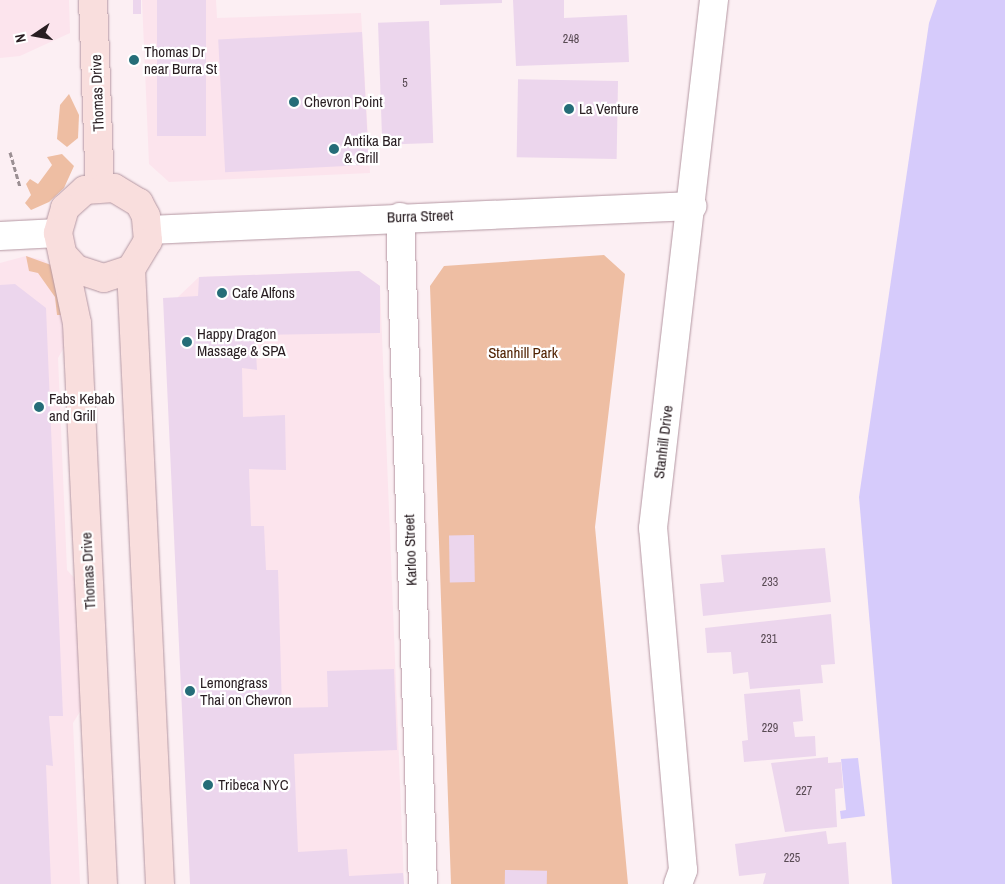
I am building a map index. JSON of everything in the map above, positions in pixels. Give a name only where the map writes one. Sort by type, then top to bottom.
[{"type":"main road","name":"Thomas Drive","points":[[93,0],[100,187],[73,199],[65,208],[62,246],[77,324],[103,884]]},
{"type":"main road","points":[[62,246],[76,269],[104,278],[131,268],[145,252],[149,230],[139,203],[114,188],[100,187]]},
{"type":"main road","points":[[131,268],[160,884]]},
{"type":"street","name":"Stanhill Drive","points":[[678,884],[683,870],[652,528],[692,206],[714,0]]},
{"type":"street","name":"Burra Street","points":[[149,230],[400,217],[692,206]]},
{"type":"street","name":"Karloo Street","points":[[400,217],[423,884]]},
{"type":"street","points":[[0,236],[62,246]]},
{"type":"path","points":[[10,152],[20,187]]},
{"type":"shaded area","points":[[0,0],[69,0],[70,33],[20,56],[0,58]]},
{"type":"shaded area","points":[[142,0],[216,0],[217,18],[361,13],[370,173],[169,182],[149,164]]},
{"type":"shaded area","points":[[937,0],[1005,0],[1005,884],[892,884],[859,497],[929,23]]},
{"type":"shaded area","points":[[26,256],[44,260],[58,272],[66,344],[58,358],[67,570],[79,583],[81,710],[73,723],[80,884],[0,884],[0,263]]},
{"type":"shaded area","points":[[359,271],[380,286],[404,884],[202,884],[178,297],[199,277]]},
{"type":"shaded area","points":[[858,758],[865,816],[841,819],[840,811],[846,810],[841,759]]},
{"type":"green space","points":[[69,94],[79,115],[78,138],[67,147],[57,139],[60,105]]},
{"type":"green space","points":[[62,154],[74,166],[64,188],[49,202],[31,210],[25,203],[31,195],[26,184],[30,179],[38,184],[52,165],[47,157]]},
{"type":"green space","name":"Stanhill Park","points":[[604,255],[625,274],[595,527],[628,884],[451,884],[430,286],[444,266]]},
{"type":"green space","points":[[26,256],[51,265],[67,315],[57,315],[55,297],[38,273],[29,271]]},
{"type":"building","points":[[133,0],[141,0],[141,14],[133,14]]},
{"type":"building","points":[[157,0],[206,0],[206,136],[157,136]]},
{"type":"building","points":[[440,0],[502,0],[502,3],[440,5]]},
{"type":"building","points":[[513,0],[564,0],[564,18],[627,15],[629,62],[516,66]]},
{"type":"building","points":[[429,21],[433,143],[382,145],[378,23]]},
{"type":"building","name":"Chevron Point","points":[[362,32],[369,165],[225,172],[218,40]]},
{"type":"building","name":"La Venture","points":[[518,79],[618,81],[617,159],[517,157]]},
{"type":"building","points":[[359,271],[380,286],[380,333],[255,335],[257,370],[242,368],[243,417],[285,415],[286,470],[249,469],[251,526],[264,526],[266,570],[278,570],[282,708],[328,707],[327,671],[394,669],[397,750],[294,754],[298,852],[347,849],[349,876],[403,873],[404,884],[190,884],[163,298],[198,296],[199,277]]},
{"type":"building","points":[[15,284],[46,308],[63,716],[49,716],[53,766],[46,765],[51,884],[0,884],[0,285]]},
{"type":"building","points":[[449,535],[474,535],[475,582],[450,582]]},
{"type":"building","points":[[825,548],[831,602],[703,616],[700,584],[724,582],[721,555]]},
{"type":"building","points":[[831,614],[835,664],[821,665],[823,683],[750,689],[748,672],[733,674],[731,652],[707,653],[705,628]]},
{"type":"building","points":[[800,689],[803,721],[793,722],[795,737],[815,736],[816,756],[744,762],[742,741],[748,740],[744,694]]},
{"type":"building","points":[[828,757],[828,763],[841,762],[843,788],[835,789],[837,827],[785,832],[771,763]]},
{"type":"building","points":[[826,831],[828,844],[846,842],[849,884],[763,884],[766,873],[739,876],[735,844]]},
{"type":"building","points":[[505,870],[547,871],[547,884],[505,884]]},
{"type":"place","name":"Thomas Dr near Burra St","points":[[134,60]]},
{"type":"place","name":"Chevron Point","points":[[294,102]]},
{"type":"place","name":"La Venture","points":[[569,109]]},
{"type":"place","name":"Antika Bar & Grill","points":[[334,149]]},
{"type":"place","name":"Cafe Alfons","points":[[222,293]]},
{"type":"place","name":"Happy Dragon Massage & SPA","points":[[187,342]]},
{"type":"place","name":"Fabs Kebab and Grill","points":[[39,407]]},
{"type":"place","name":"Lemongrass Thai on Chevron","points":[[190,691]]},
{"type":"place","name":"Tribeca NYC","points":[[208,785]]}]
